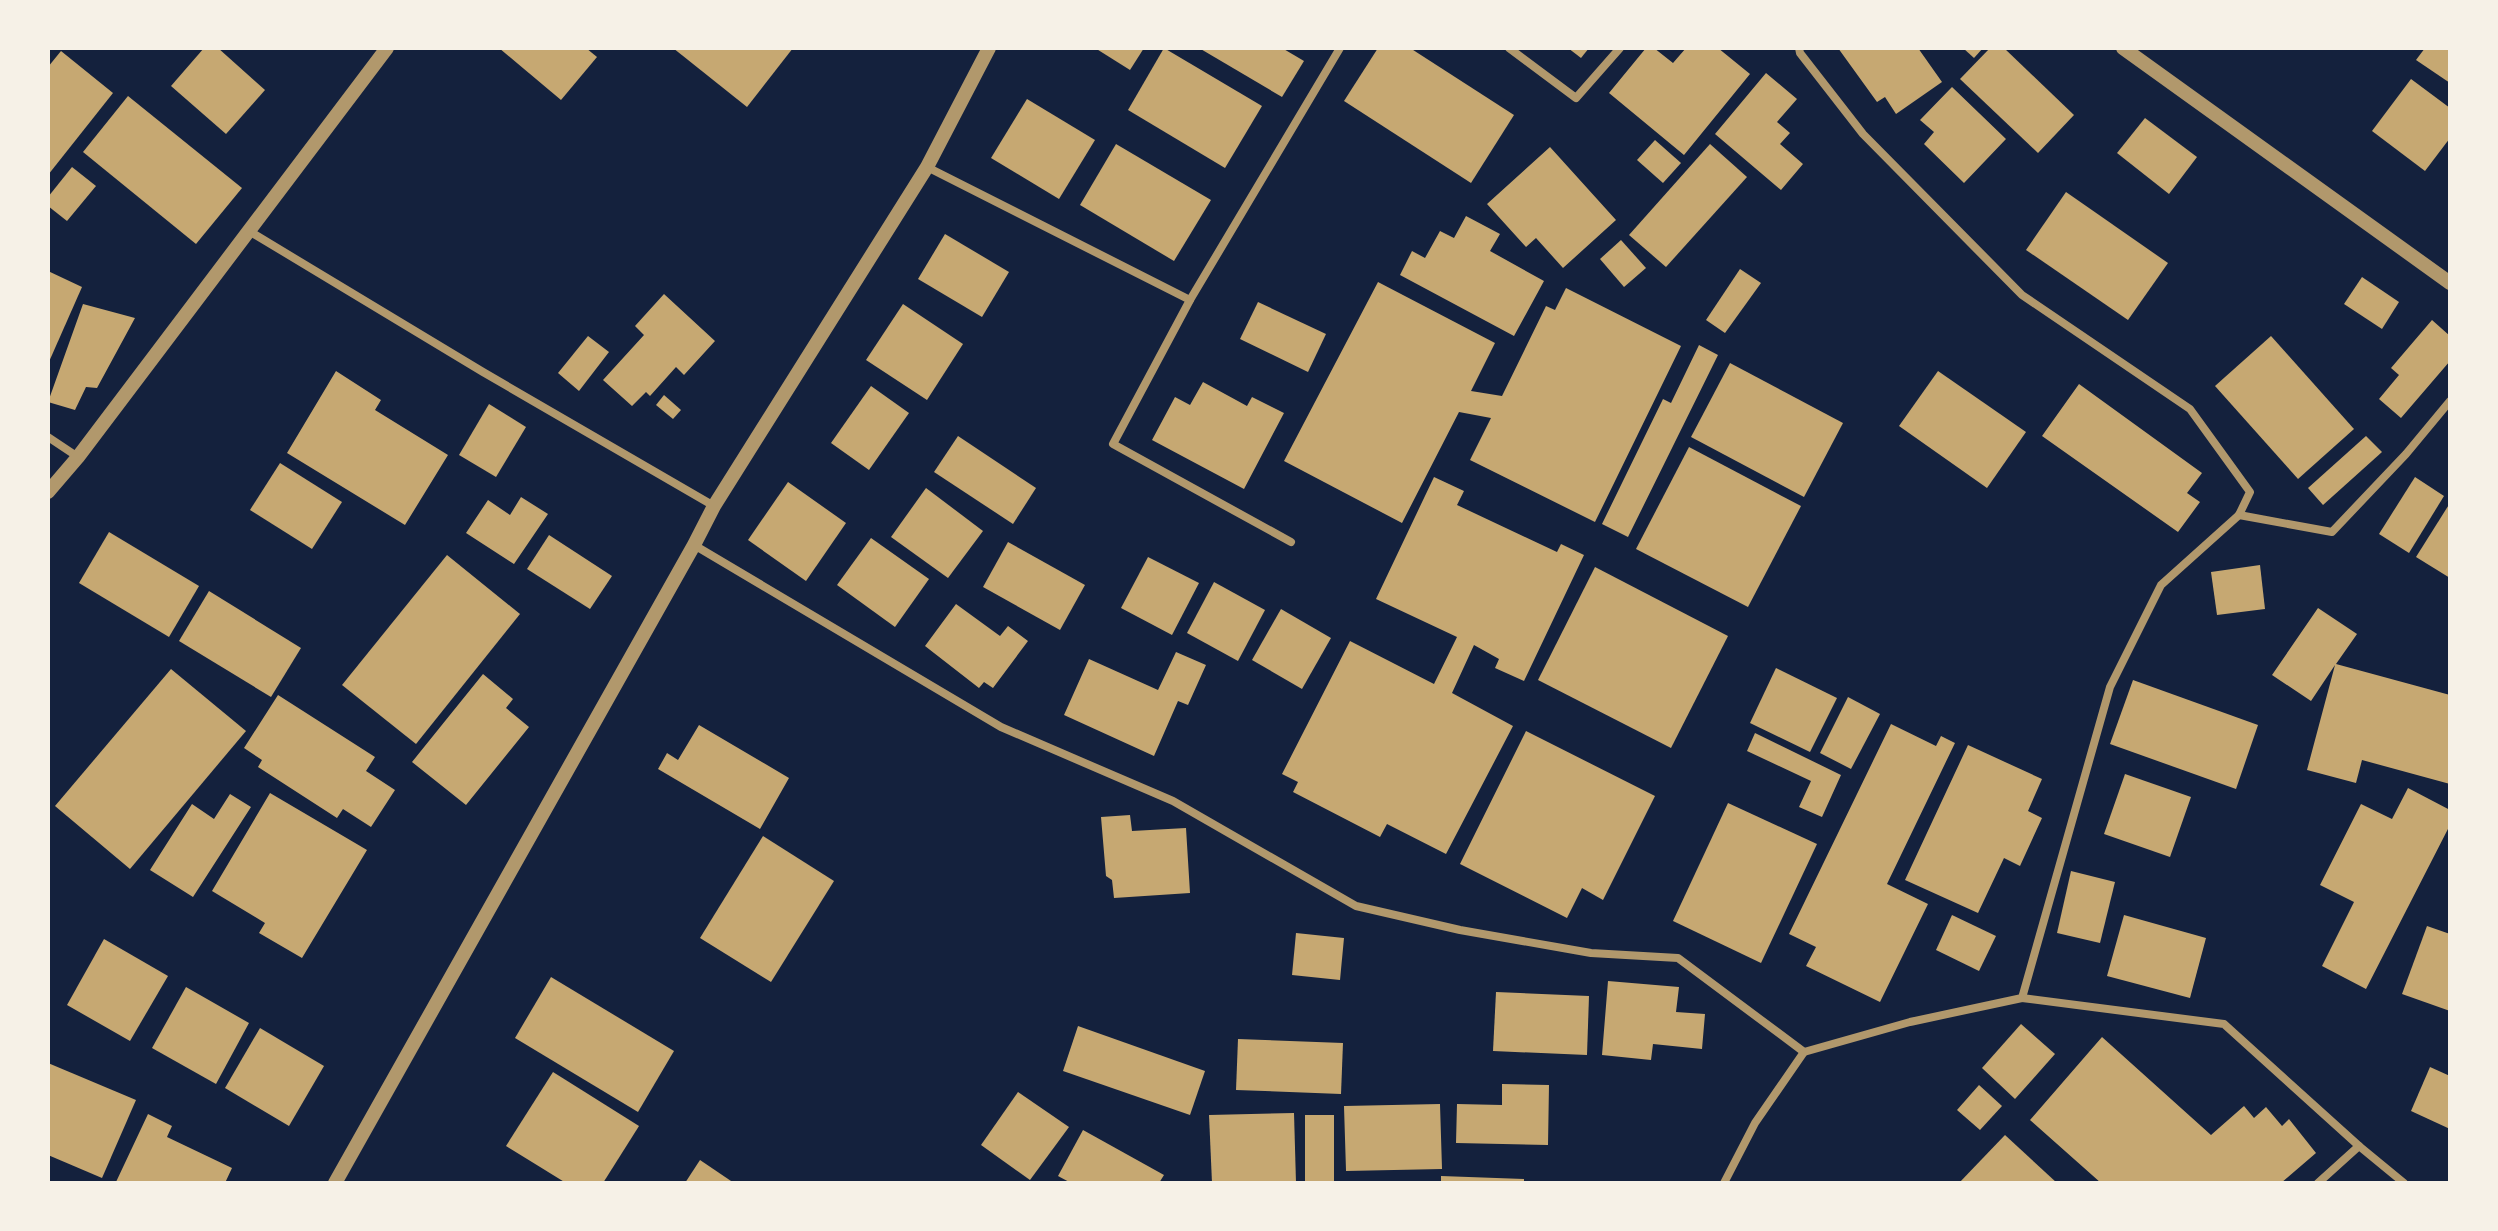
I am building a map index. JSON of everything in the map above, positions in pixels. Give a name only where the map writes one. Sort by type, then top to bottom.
[{"type":"street","points":[[48,492],[78,457],[387,48]]},
{"type":"street","points":[[335,1183],[714,506],[927,167],[989,48]]},
{"type":"street","points":[[1291,542],[1113,444],[1190,300],[1340,48]]},
{"type":"street","points":[[1509,48],[1576,98],[1620,48]]},
{"type":"street","points":[[2123,48],[2450,283]]},
{"type":"street","points":[[1797,50],[1863,134],[2022,295],[2190,409],[2250,492],[2239,515],[2161,585],[2110,687],[2022,998]]},
{"type":"street","points":[[927,167],[1190,300]]},
{"type":"street","points":[[249,231],[714,506]]},
{"type":"street","points":[[2239,515],[2332,532],[2406,454],[2450,401]]},
{"type":"street","points":[[48,437],[78,457]]},
{"type":"street","points":[[694,545],[1001,727],[1173,801],[1356,906],[1460,930],[1591,953],[1678,958],[1804,1052]]},
{"type":"street","points":[[1724,1183],[1755,1123],[1804,1052],[1910,1022],[2022,998],[2224,1024],[2404,1183]]},
{"type":"street","points":[[2318,1183],[2359,1146]]},
{"type":"building","points":[[204,48],[218,48],[265,90],[226,134],[171,86]]},
{"type":"building","points":[[499,48],[586,48],[597,57],[561,100]]},
{"type":"building","points":[[673,48],[793,48],[747,107]]},
{"type":"building","points":[[1095,48],[1144,48],[1130,70]]},
{"type":"building","points":[[1164,48],[1262,106],[1225,168],[1128,110]]},
{"type":"building","points":[[1199,48],[1282,48],[1304,61],[1282,97]]},
{"type":"building","points":[[1378,48],[1410,48],[1514,115],[1471,183],[1344,101]]},
{"type":"building","points":[[1568,48],[1589,48],[1581,58]]},
{"type":"building","points":[[1646,48],[1654,48],[1673,63],[1686,48],[1718,48],[1750,74],[1684,155],[1609,93]]},
{"type":"building","points":[[1838,48],[1918,48],[1942,82],[1896,114],[1885,97],[1877,102]]},
{"type":"building","points":[[1963,48],[1983,48],[1974,58]]},
{"type":"building","points":[[1990,48],[2004,48],[2074,115],[2038,153],[1960,79]]},
{"type":"building","points":[[2425,48],[2450,48],[2450,83],[2416,60]]},
{"type":"building","points":[[61,51],[113,93],[48,175],[48,67]]},
{"type":"building","points":[[1766,73],[1797,99],[1777,122],[1790,133],[1780,144],[1803,164],[1781,190],[1715,134]]},
{"type":"building","points":[[2411,79],[2450,108],[2450,138],[2425,171],[2372,131]]},
{"type":"building","points":[[1952,87],[2006,139],[1964,183],[1924,144],[1934,132],[1920,120]]},
{"type":"building","points":[[128,96],[242,188],[196,244],[83,152]]},
{"type":"building","points":[[1027,99],[1095,140],[1059,199],[991,158]]},
{"type":"building","points":[[2145,118],[2197,157],[2169,194],[2117,153]]},
{"type":"building","points":[[1655,140],[1681,163],[1663,183],[1637,160]]},
{"type":"building","points":[[1116,144],[1211,200],[1174,261],[1080,205]]},
{"type":"building","points":[[1710,144],[1747,177],[1666,267],[1629,235]]},
{"type":"building","points":[[1550,147],[1616,220],[1563,268],[1536,238],[1526,247],[1487,204]]},
{"type":"building","points":[[72,167],[96,186],[67,221],[48,206],[48,197]]},
{"type":"building","points":[[2066,192],[2168,263],[2128,320],[2026,250]]},
{"type":"building","points":[[1466,216],[1500,234],[1490,251],[1544,281],[1514,336],[1400,275],[1412,251],[1425,258],[1440,231],[1454,238]]},
{"type":"building","points":[[945,234],[1009,272],[982,317],[918,279]]},
{"type":"building","points":[[1621,240],[1646,268],[1624,287],[1600,259]]},
{"type":"building","points":[[1740,269],[1761,283],[1725,333],[1706,320]]},
{"type":"building","points":[[48,271],[82,287],[48,364]]},
{"type":"building","points":[[2362,277],[2399,302],[2382,329],[2344,304]]},
{"type":"building","points":[[1378,282],[1495,343],[1471,391],[1502,396],[1546,306],[1555,310],[1566,288],[1681,346],[1595,522],[1470,460],[1491,418],[1459,412],[1402,523],[1284,461]]},
{"type":"building","points":[[664,294],[715,341],[684,375],[676,367],[650,396],[646,392],[632,406],[603,380],[644,335],[635,326]]},
{"type":"building","points":[[1258,302],[1326,334],[1308,372],[1240,339]]},
{"type":"building","points":[[83,304],[135,318],[97,388],[86,387],[75,410],[48,402]]},
{"type":"building","points":[[903,304],[963,344],[927,400],[866,360]]},
{"type":"building","points":[[2432,320],[2450,336],[2450,361],[2401,418],[2379,399],[2399,375],[2391,368]]},
{"type":"building","points":[[588,336],[609,352],[579,391],[558,373]]},
{"type":"building","points":[[2271,336],[2354,429],[2298,479],[2215,386]]},
{"type":"building","points":[[1699,345],[1718,355],[1628,537],[1602,524],[1663,399],[1671,403]]},
{"type":"building","points":[[1730,363],[1843,423],[1804,497],[1691,437]]},
{"type":"building","points":[[336,371],[381,400],[375,410],[448,455],[405,525],[287,453]]},
{"type":"building","points":[[1938,371],[2026,432],[1987,488],[1899,426]]},
{"type":"building","points":[[1203,382],[1247,406],[1252,397],[1284,413],[1244,489],[1152,440],[1175,397],[1190,405]]},
{"type":"building","points":[[2079,384],[2202,473],[2187,493],[2200,502],[2178,532],[2042,436]]},
{"type":"building","points":[[871,386],[909,413],[869,470],[831,443]]},
{"type":"building","points":[[664,395],[681,410],[673,419],[656,405]]},
{"type":"building","points":[[489,404],[526,427],[496,477],[459,455]]},
{"type":"building","points":[[958,436],[1036,488],[1013,524],[934,472]]},
{"type":"building","points":[[2366,436],[2382,452],[2323,505],[2308,488]]},
{"type":"building","points":[[1689,447],[1801,506],[1748,607],[1636,549]]},
{"type":"building","points":[[280,463],[342,502],[312,549],[250,510]]},
{"type":"building","points":[[1434,477],[1464,491],[1457,505],[1557,552],[1561,544],[1584,555],[1524,681],[1495,668],[1499,659],[1474,645],[1452,693],[1513,726],[1446,854],[1387,824],[1380,837],[1293,792],[1298,782],[1282,774],[1350,641],[1434,684],[1457,637],[1376,599]]},
{"type":"building","points":[[2415,477],[2444,496],[2409,553],[2379,534]]},
{"type":"building","points":[[788,482],[846,523],[806,581],[748,540]]},
{"type":"building","points":[[926,488],[983,531],[948,578],[891,537]]},
{"type":"building","points":[[521,497],[548,514],[514,564],[466,533],[488,500],[510,515]]},
{"type":"building","points":[[2450,503],[2450,578],[2416,557]]},
{"type":"building","points":[[109,532],[199,586],[169,637],[79,583]]},
{"type":"building","points":[[549,535],[612,576],[590,609],[527,569]]},
{"type":"building","points":[[871,538],[929,579],[895,627],[837,585]]},
{"type":"building","points":[[1008,542],[1085,585],[1060,630],[983,587]]},
{"type":"building","points":[[447,555],[520,614],[416,744],[342,685]]},
{"type":"building","points":[[1148,557],[1199,583],[1172,635],[1121,608]]},
{"type":"building","points":[[2260,565],[2265,609],[2217,615],[2211,572]]},
{"type":"building","points":[[1595,567],[1728,636],[1671,748],[1538,680]]},
{"type":"building","points":[[1214,582],[1265,610],[1238,661],[1187,633]]},
{"type":"building","points":[[209,591],[301,648],[271,697],[179,641]]},
{"type":"building","points":[[956,604],[1000,636],[1008,626],[1028,641],[993,688],[984,682],[979,688],[925,646]]},
{"type":"building","points":[[2318,608],[2357,634],[2336,664],[2450,695],[2450,784],[2362,760],[2356,783],[2307,770],[2335,665],[2311,701],[2272,675]]},
{"type":"building","points":[[1281,609],[1331,638],[1302,689],[1252,660]]},
{"type":"building","points":[[1176,652],[1206,665],[1188,705],[1178,701],[1154,756],[1064,715],[1089,659],[1158,690]]},
{"type":"building","points":[[1776,668],[1837,698],[1810,752],[1750,723]]},
{"type":"building","points":[[171,669],[246,731],[130,869],[55,806]]},
{"type":"building","points":[[483,674],[513,699],[506,708],[529,727],[466,805],[412,762]]},
{"type":"building","points":[[2133,680],[2258,725],[2236,789],[2110,744]]},
{"type":"building","points":[[278,695],[375,757],[366,771],[395,790],[371,827],[343,809],[337,818],[258,767],[262,760],[244,748]]},
{"type":"building","points":[[1848,697],[1880,714],[1851,769],[1820,753]]},
{"type":"building","points":[[1891,724],[1936,746],[1941,736],[1955,743],[1887,884],[1928,904],[1880,1002],[1806,966],[1816,947],[1789,934]]},
{"type":"building","points":[[699,725],[789,778],[760,829],[658,769],[667,753],[678,760]]},
{"type":"building","points":[[1526,731],[1655,796],[1603,900],[1582,888],[1567,918],[1460,864]]},
{"type":"building","points":[[1755,733],[1841,775],[1822,817],[1799,807],[1811,781],[1747,751]]},
{"type":"building","points":[[1968,745],[2042,779],[2028,811],[2042,818],[2020,866],[2004,858],[1978,913],[1905,880]]},
{"type":"building","points":[[2125,774],[2191,797],[2170,857],[2104,834]]},
{"type":"building","points":[[2408,788],[2450,810],[2450,825],[2366,989],[2322,966],[2354,902],[2320,885],[2361,804],[2392,819]]},
{"type":"building","points":[[270,793],[367,850],[302,958],[259,933],[265,923],[212,891]]},
{"type":"building","points":[[230,794],[251,807],[193,897],[150,870],[192,804],[214,819]]},
{"type":"building","points":[[1728,803],[1817,844],[1761,963],[1673,921]]},
{"type":"building","points":[[1130,815],[1132,831],[1186,828],[1190,893],[1114,898],[1112,880],[1106,876],[1101,817]]},
{"type":"building","points":[[763,836],[834,881],[771,982],[700,938]]},
{"type":"building","points":[[2071,871],[2115,882],[2100,943],[2057,933]]},
{"type":"building","points":[[1952,915],[1996,936],[1979,971],[1936,950]]},
{"type":"building","points":[[2124,915],[2206,938],[2190,998],[2107,976]]},
{"type":"building","points":[[2427,926],[2450,934],[2450,1011],[2402,994]]},
{"type":"building","points":[[1296,933],[1344,938],[1340,980],[1292,975]]},
{"type":"building","points":[[104,939],[168,976],[130,1041],[67,1005]]},
{"type":"building","points":[[551,977],[674,1051],[638,1112],[515,1038]]},
{"type":"building","points":[[1608,981],[1679,987],[1676,1012],[1705,1014],[1702,1049],[1653,1044],[1651,1060],[1602,1055]]},
{"type":"building","points":[[186,987],[249,1023],[216,1084],[152,1048]]},
{"type":"building","points":[[1496,992],[1589,996],[1587,1055],[1493,1051]]},
{"type":"building","points":[[2021,1024],[2055,1054],[2015,1099],[1982,1068]]},
{"type":"building","points":[[1078,1026],[1205,1071],[1190,1115],[1063,1071]]},
{"type":"building","points":[[260,1028],[324,1066],[289,1126],[225,1088]]},
{"type":"building","points":[[2102,1037],[2211,1135],[2244,1106],[2254,1118],[2266,1107],[2282,1126],[2289,1119],[2316,1153],[2281,1183],[2101,1183],[2030,1120]]},
{"type":"building","points":[[1238,1039],[1343,1043],[1341,1094],[1236,1090]]},
{"type":"building","points":[[48,1063],[136,1100],[102,1178],[48,1155]]},
{"type":"building","points":[[2430,1067],[2450,1076],[2450,1129],[2411,1111]]},
{"type":"building","points":[[553,1072],[639,1126],[603,1183],[566,1183],[506,1146]]},
{"type":"building","points":[[1502,1084],[1549,1085],[1548,1145],[1456,1143],[1457,1104],[1502,1105]]},
{"type":"building","points":[[1979,1085],[2002,1106],[1980,1130],[1957,1110]]},
{"type":"building","points":[[1018,1092],[1069,1127],[1030,1180],[981,1145]]},
{"type":"building","points":[[1440,1104],[1442,1169],[1346,1171],[1344,1106]]},
{"type":"building","points":[[1294,1113],[1296,1183],[1212,1183],[1209,1115]]},
{"type":"building","points":[[148,1114],[172,1126],[167,1137],[232,1168],[225,1183],[116,1182]]},
{"type":"building","points":[[1305,1115],[1334,1115],[1334,1183],[1305,1183]]},
{"type":"building","points":[[1083,1130],[1164,1175],[1159,1183],[1071,1183],[1058,1176]]},
{"type":"building","points":[[2005,1135],[2057,1183],[1959,1183]]},
{"type":"building","points":[[700,1160],[734,1183],[685,1183]]},
{"type":"building","points":[[1441,1176],[1524,1179],[1524,1183],[1441,1183]]}]
